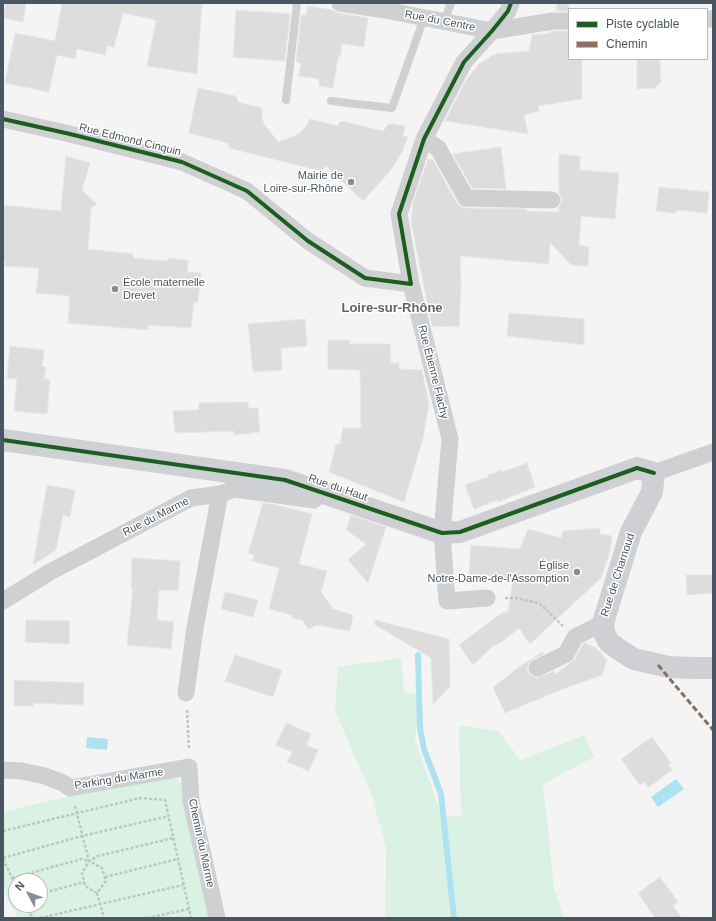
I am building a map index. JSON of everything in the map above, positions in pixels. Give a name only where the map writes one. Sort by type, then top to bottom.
[{"type":"street","name":"Rue du Centre","points":[[340,3],[492,31],[553,21],[568,21]]},
{"type":"street","name":"Rue Étienne Flachy","points":[[487,598],[447,600],[442,533],[450,439],[411,284],[399,214],[424,139],[464,62],[508,11],[511,3]]},
{"type":"street","name":"Rue Edmond Cinquin","points":[[3,119],[182,162],[247,191],[308,241],[365,278],[411,284]]},
{"type":"street","points":[[424,139],[438,148],[466,198],[552,200]]},
{"type":"street","name":"Rue du Haut","points":[[3,440],[285,480],[442,533],[460,532],[637,468],[654,473]]},
{"type":"street","points":[[654,473],[713,452]]},
{"type":"street","name":"Rue de Charnoud","points":[[654,473],[652,492],[631,532],[603,623],[604,633],[610,642],[618,649],[634,659],[669,667],[713,668]]},
{"type":"street","name":"Rue du Marme","points":[[3,601],[50,572],[191,498],[220,494],[235,489],[314,500],[321,492]]},
{"type":"street","points":[[186,693],[195,628],[220,494]]},
{"type":"street","points":[[536,668],[566,654],[575,637],[603,623]]},
{"type":"street","name":"Parking du Marme","points":[[3,770],[22,771],[45,776],[63,783],[70,788],[189,767]]},
{"type":"street","name":"Chemin du Marme","points":[[189,767],[191,801],[217,918]]},
{"type":"lane","points":[[286,100],[297,3]]},
{"type":"lane","points":[[444,22],[452,3]]},
{"type":"lane","points":[[332,101],[392,108],[424,18]]},
{"type":"path","points":[[487,598],[515,598],[539,603],[575,637]]},
{"type":"path","points":[[186,693],[189,767]]},
{"type":"path","points":[[70,788],[88,861]]},
{"type":"path","points":[[3,831],[140,798],[165,800],[191,918]]},
{"type":"path","points":[[10,873],[3,859],[82,836],[168,816]]},
{"type":"path","points":[[104,918],[97,893],[85,886],[82,873],[88,861],[98,856],[173,838]]},
{"type":"path","points":[[105,877],[178,859]]},
{"type":"path","points":[[31,873],[82,860],[88,861],[102,868],[105,877],[106,881],[97,893]]},
{"type":"path","points":[[48,892],[84,882]]},
{"type":"path","points":[[40,918],[184,885]]},
{"type":"path","points":[[147,918],[189,909]]},
{"type":"green space","points":[[401,658],[404,693],[420,693],[415,740],[442,817],[461,816],[459,725],[499,731],[520,760],[585,735],[594,757],[543,784],[554,888],[564,918],[385,918],[386,848],[372,796],[335,711],[338,667]]},
{"type":"green space","points":[[176,778],[183,784],[210,918],[18,918],[15,913],[48,913],[48,873],[8,873],[8,899],[3,890],[3,812],[133,781]]},
{"type":"water","points":[[87,737],[108,739],[107,750],[86,748]]},
{"type":"water","points":[[676,779],[684,789],[658,807],[651,797]]},
{"type":"building","points":[[6,3],[26,3],[23,22],[3,18]]},
{"type":"building","points":[[62,3],[202,3],[197,74],[147,66],[156,20],[123,13],[114,47],[107,46],[105,55],[77,49],[75,59],[57,55],[49,92],[5,83],[15,33],[55,41]]},
{"type":"building","points":[[557,3],[569,3],[568,11],[556,11]]},
{"type":"building","points":[[308,6],[368,18],[364,47],[342,44],[340,57],[338,57],[333,88],[319,86],[319,79],[299,76],[301,63],[296,62],[301,15],[306,15]]},
{"type":"building","points":[[236,10],[290,14],[285,61],[233,57]]},
{"type":"building","points":[[551,31],[568,31],[568,60],[582,60],[582,99],[538,106],[539,111],[524,115],[528,134],[445,121],[466,80],[479,64],[495,54],[529,51],[532,35],[551,33]]},
{"type":"building","points":[[637,60],[660,60],[661,82],[655,88],[637,89]]},
{"type":"building","points":[[198,88],[236,96],[238,102],[262,108],[264,124],[278,142],[299,134],[305,128],[310,119],[337,126],[341,121],[383,131],[389,124],[405,126],[403,136],[408,137],[402,152],[390,171],[363,201],[326,166],[321,171],[229,148],[228,143],[189,133]]},
{"type":"building","points":[[501,147],[506,189],[472,188],[453,154]]},
{"type":"building","points":[[559,154],[580,156],[580,170],[619,173],[615,219],[581,216],[579,245],[589,247],[588,266],[571,265],[550,242],[549,264],[460,256],[461,288],[459,327],[432,326],[411,222],[413,203],[428,159],[433,160],[457,203],[461,207],[527,209],[527,211],[559,212],[559,206],[562,200],[559,193]]},
{"type":"building","points":[[66,156],[90,163],[82,190],[97,204],[91,208],[88,249],[133,254],[133,258],[168,261],[168,258],[188,260],[187,272],[201,273],[198,302],[194,302],[191,328],[149,325],[148,330],[68,323],[70,296],[36,293],[39,268],[5,266],[5,261],[3,261],[3,205],[61,211]]},
{"type":"building","points":[[659,187],[709,192],[707,213],[676,210],[676,213],[656,211]]},
{"type":"building","points":[[509,313],[584,319],[584,345],[507,336]]},
{"type":"building","points":[[305,319],[307,346],[281,348],[282,370],[253,372],[248,324]]},
{"type":"building","points":[[328,340],[350,340],[349,344],[390,344],[391,363],[399,363],[399,369],[422,370],[429,403],[423,438],[404,502],[329,472],[336,444],[340,444],[343,428],[361,428],[360,370],[328,369]]},
{"type":"building","points":[[10,346],[44,350],[42,367],[46,367],[44,379],[50,380],[47,414],[14,411],[17,379],[7,378]]},
{"type":"building","points":[[248,402],[248,408],[258,408],[260,432],[234,435],[234,431],[175,433],[173,411],[199,410],[199,403]]},
{"type":"building","points":[[527,463],[535,487],[498,502],[497,500],[474,509],[465,485],[488,477],[488,475],[502,470],[503,472]]},
{"type":"building","points":[[47,485],[75,490],[70,517],[63,515],[56,550],[33,565]]},
{"type":"building","points":[[263,503],[312,514],[299,564],[327,571],[321,592],[333,609],[353,615],[350,631],[317,625],[308,629],[302,620],[292,618],[292,615],[269,609],[279,568],[252,561],[254,555],[248,553]]},
{"type":"building","points":[[351,515],[386,527],[368,583],[348,560],[366,544],[346,530]]},
{"type":"building","points":[[600,528],[600,534],[612,536],[610,552],[601,578],[530,644],[519,628],[503,641],[495,646],[494,645],[473,665],[459,645],[500,614],[508,611],[513,578],[469,574],[471,545],[520,549],[528,529],[561,538],[563,531]]},
{"type":"building","points":[[132,558],[180,561],[178,591],[159,590],[157,620],[174,622],[171,649],[127,645],[133,589],[131,588]]},
{"type":"building","points":[[686,575],[713,575],[713,593],[687,595]]},
{"type":"building","points":[[225,592],[258,600],[253,617],[221,609]]},
{"type":"building","points":[[26,620],[70,621],[69,644],[25,642]]},
{"type":"building","points":[[375,620],[449,639],[450,687],[433,704],[431,658],[374,624]]},
{"type":"building","points":[[585,643],[596,648],[607,660],[602,675],[560,690],[505,713],[493,687],[513,671],[542,652],[544,654],[533,659],[529,663],[527,668],[528,673],[537,678],[554,671],[556,674],[575,659],[582,645]]},
{"type":"building","points":[[235,655],[282,670],[273,697],[225,681]]},
{"type":"building","points":[[14,680],[84,683],[83,705],[33,703],[33,706],[14,706]]},
{"type":"building","points":[[286,723],[311,734],[306,745],[318,750],[309,771],[287,762],[292,752],[276,745]]},
{"type":"building","points":[[652,737],[671,763],[668,765],[672,770],[648,788],[644,782],[640,785],[621,759]]},
{"type":"building","points":[[660,877],[678,902],[673,906],[682,918],[655,918],[638,893]]},
{"type":"waterway","points":[[418,655],[420,728],[424,749],[441,794],[454,918]]},
{"type":"marked path","points":[[658,665],[713,730]]},
{"type":"cycle path","points":[[3,119],[182,162],[247,191],[308,241],[365,278],[411,284],[399,214],[424,139],[464,62],[508,11],[511,3]]},
{"type":"cycle path","points":[[3,440],[285,480],[442,533],[460,532],[637,468],[654,473]]},
{"type":"place","name":"Mairie de Loire-sur-Rhône","points":[[351,182]]},
{"type":"place","name":"École maternelle Drevet","points":[[115,289]]},
{"type":"place","name":"Église Notre-Dame-de-l'Assomption","points":[[577,572]]},
{"type":"district","name":"Loire-sur-Rhône","points":[[392,308]]}]
